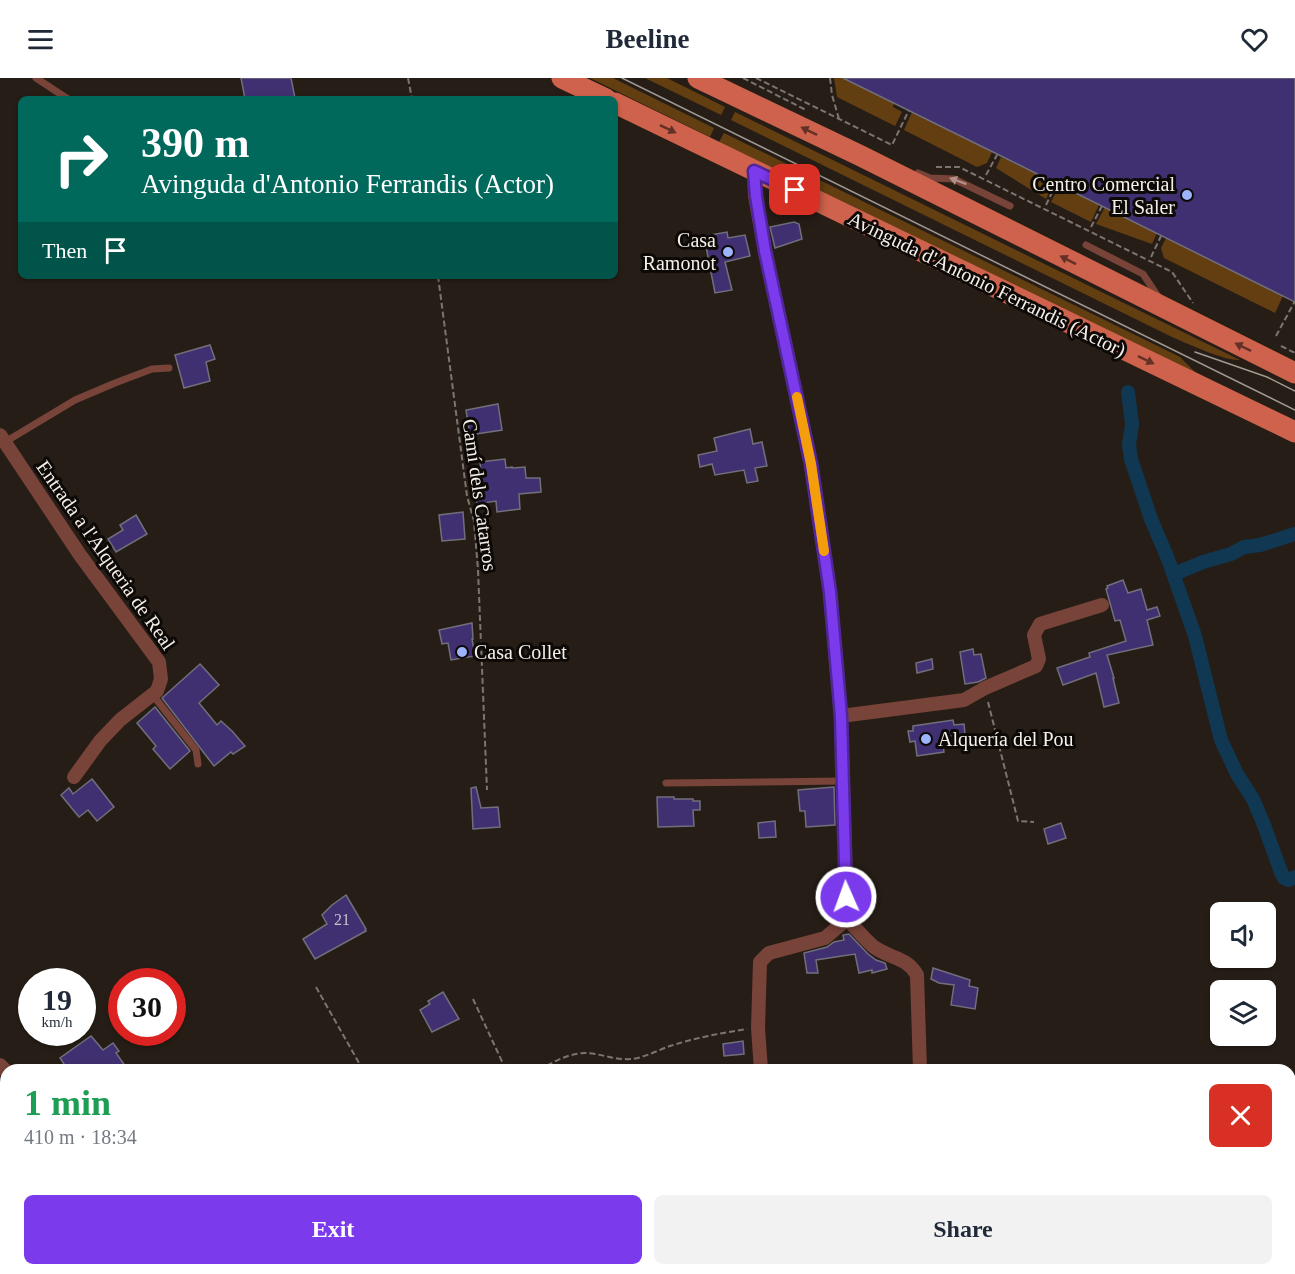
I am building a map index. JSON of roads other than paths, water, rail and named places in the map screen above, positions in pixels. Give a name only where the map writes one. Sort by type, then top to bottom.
[{"type":"main road","points":[[562,78],[600,96]]},
{"type":"main road","points":[[710,80],[871,156],[1167,310],[1295,373]]},
{"type":"main road","name":"Avinguda d'Antonio Ferrandis (Actor)","points":[[618,105],[1295,432]]},
{"type":"street","points":[[754,171],[765,251],[811,464],[830,592],[841,716],[847,919],[874,947],[906,962],[917,975],[920,1064]]},
{"type":"street","name":"Entrada a l'Alqueria de Real","points":[[2,439],[80,555],[159,662],[161,679],[157,691],[152,694]]},
{"type":"street","points":[[841,716],[964,700],[1036,666],[1040,658],[1034,635],[1040,624],[1102,605]]},
{"type":"street","points":[[74,777],[100,741],[120,720],[152,694]]},
{"type":"street","points":[[761,1064],[758,1028],[760,962],[769,953],[825,938],[847,919]]},
{"type":"lane","points":[[36,78],[63,96]]},
{"type":"lane","points":[[913,171],[930,178],[954,179],[1010,206]]},
{"type":"lane","points":[[1086,245],[1143,274],[1167,310]]},
{"type":"lane","points":[[2,439],[75,400],[115,382],[152,369],[169,368]]},
{"type":"lane","points":[[152,694],[196,750],[198,764]]},
{"type":"lane","points":[[666,783],[843,781]]},
{"type":"waterway","points":[[1128,392],[1132,424],[1129,445],[1131,459],[1195,636],[1221,740],[1237,774],[1253,799],[1284,878],[1289,880],[1295,877]]},
{"type":"waterway","points":[[1174,574],[1231,554],[1244,547],[1260,545],[1295,534]]},
{"type":"tram line","points":[[622,78],[1295,410]]},
{"type":"tram line","points":[[1195,352],[1267,377],[1295,391]]},
{"type":"place","name":"Centro Comercial El Saler","points":[[1187,195]]},
{"type":"place","name":"Casa Ramonot","points":[[728,252]]},
{"type":"place","name":"Casa Collet","points":[[462,652]]},
{"type":"place","name":"Alquería del Pou","points":[[926,739]]}]
